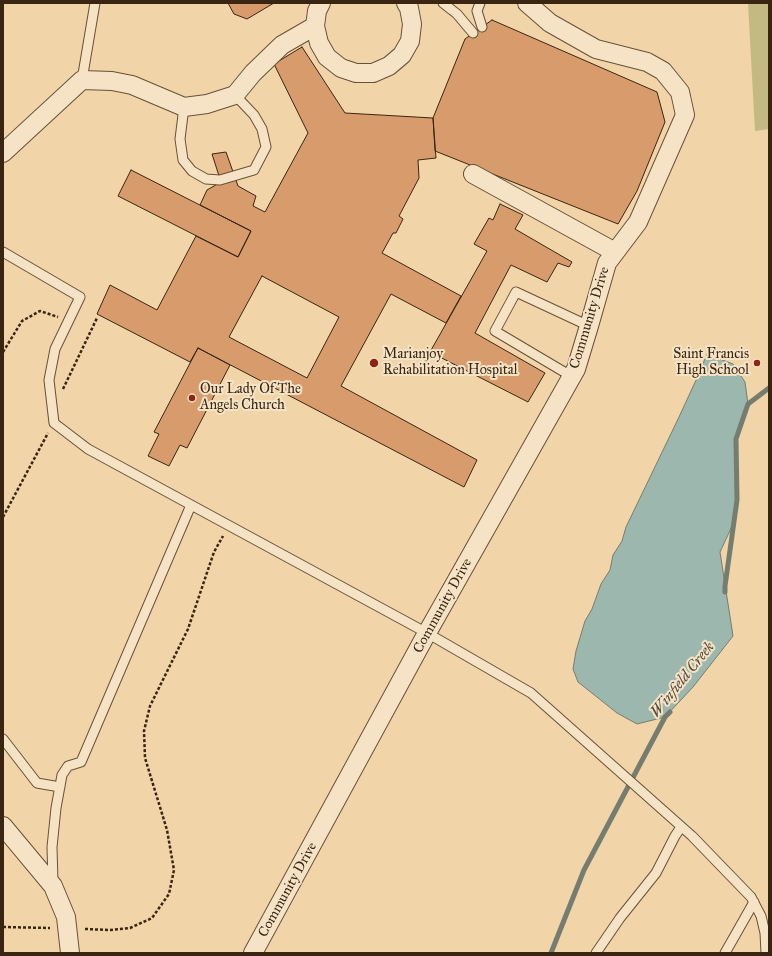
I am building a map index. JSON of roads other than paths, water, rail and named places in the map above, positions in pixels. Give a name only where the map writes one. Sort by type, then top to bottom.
[{"type":"street","points":[[321,3],[317,11],[315,26],[319,43],[327,57],[340,68],[356,73],[373,72],[389,66],[402,55],[410,41],[412,5]]},
{"type":"street","name":"Community Drive","points":[[253,953],[427,633],[576,369],[607,262],[638,222],[684,115],[680,92],[663,71],[647,62],[596,49],[550,23],[527,3]]},
{"type":"street","points":[[3,153],[82,80],[112,81],[132,85],[184,107],[207,104],[235,95],[253,73],[282,45],[315,26]]},
{"type":"street","name":"Community Drive","points":[[473,174],[615,252]]},
{"type":"street","points":[[3,826],[53,886],[66,917],[70,953]]},
{"type":"lane","points":[[82,80],[95,3]]},
{"type":"lane","points":[[443,3],[457,14],[473,33]]},
{"type":"lane","points":[[480,3],[477,11],[482,27]]},
{"type":"lane","points":[[184,107],[180,139],[183,160],[192,171],[206,179],[220,180],[254,170],[266,147],[262,129],[254,115],[235,95]]},
{"type":"lane","points":[[3,252],[80,297],[55,349],[49,380],[54,423],[88,449],[427,633],[531,693],[682,827],[751,897],[761,916],[765,933],[766,953]]},
{"type":"lane","points":[[571,376],[495,331],[516,292],[589,326]]},
{"type":"lane","points":[[53,886],[52,847],[56,808],[62,775],[68,766],[81,762],[191,505]]},
{"type":"lane","points":[[3,739],[36,783],[60,787]]},
{"type":"lane","points":[[596,953],[616,924],[656,873],[675,836],[682,827]]},
{"type":"lane","points":[[725,953],[754,902]]},
{"type":"water","points":[[707,354],[733,364],[745,382],[748,404],[736,439],[737,500],[734,522],[720,552],[733,636],[693,687],[665,717],[637,724],[617,713],[578,682],[573,669],[576,651],[585,621],[592,609],[601,584],[610,570],[613,555],[622,541],[626,527],[679,417]]},
{"type":"waterway","name":"Winfield Creek","points":[[725,592],[737,500],[736,439],[748,404],[769,388]]},
{"type":"waterway","name":"Winfield Creek","points":[[551,953],[584,870],[665,717],[670,712]]},
{"type":"place","name":"Marianjoy Rehabilitation Hospital","points":[[374,363]]},
{"type":"place","name":"Saint Francis High School","points":[[757,363]]},
{"type":"place","name":"Our Lady Of The Angels Church","points":[[192,398]]}]
